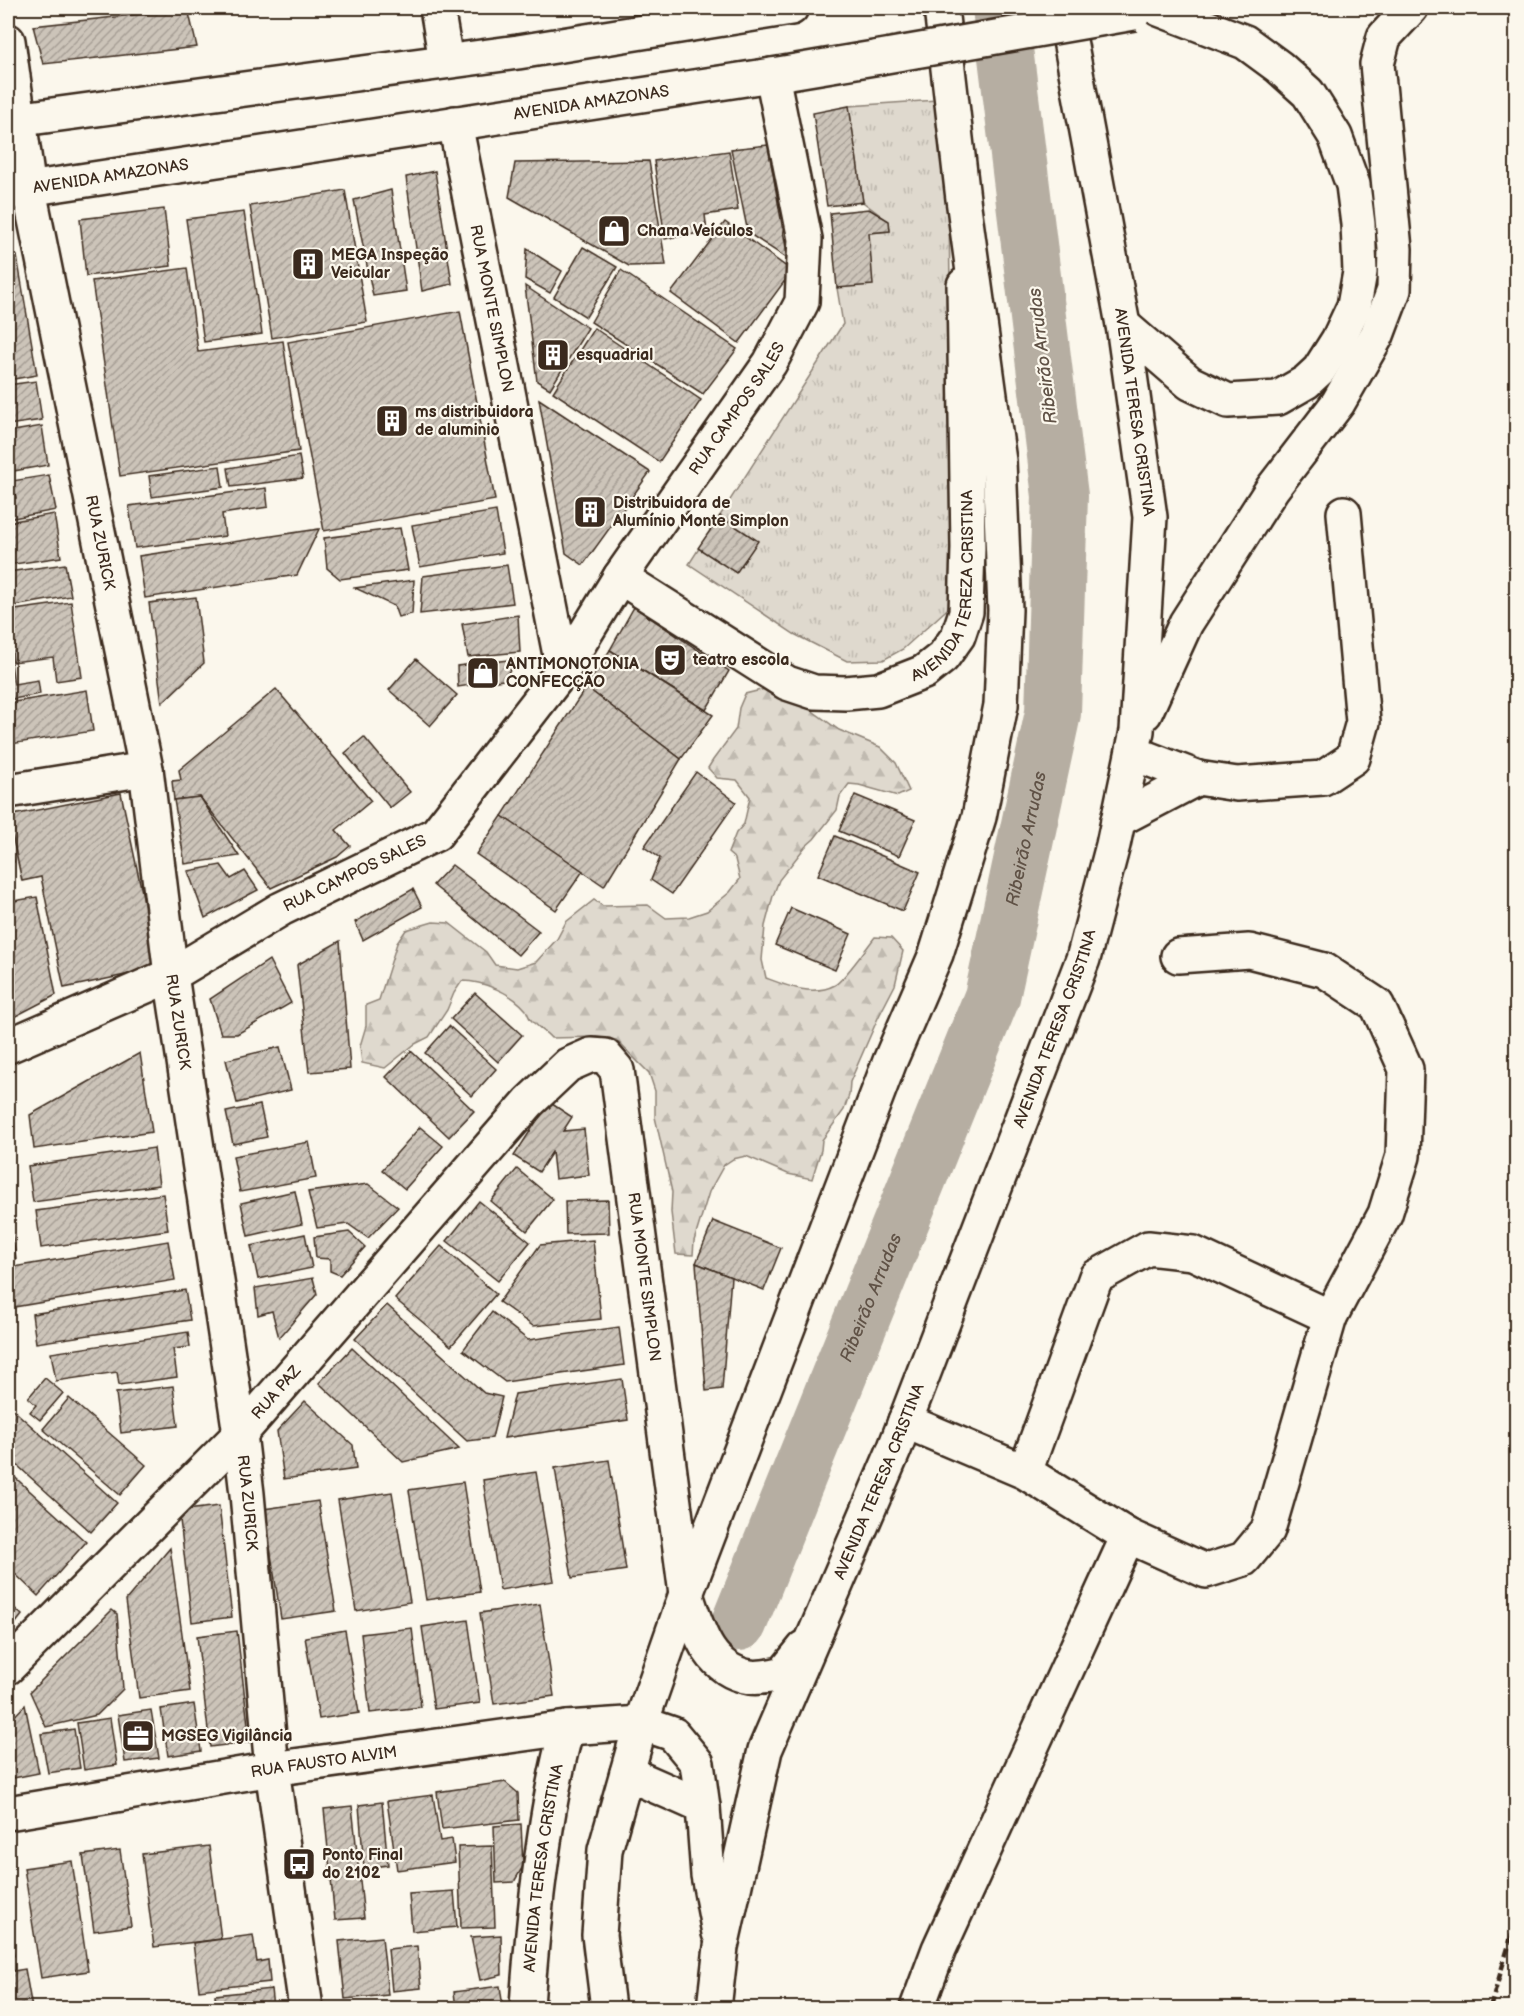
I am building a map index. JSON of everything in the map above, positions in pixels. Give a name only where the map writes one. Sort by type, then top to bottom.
[{"type":"main road","points":[[436,8],[446,61]]},
{"type":"main road","points":[[13,120],[518,52],[791,8]]},
{"type":"main road","points":[[609,2008],[599,1935],[606,1850],[640,1723],[886,1072],[936,954],[979,818],[1001,705],[1005,610],[999,461],[963,199],[941,8]]},
{"type":"main road","name":"AVENIDA TERESA CRISTINA","points":[[714,2008],[721,1947],[765,1750],[905,1421],[1083,959],[1135,742],[1150,517],[1123,325],[1064,8]]},
{"type":"main road","points":[[1344,513],[1364,722],[1353,758],[1323,778],[1237,784],[1198,778],[1135,742],[1186,623],[1272,489],[1338,403],[1377,335],[1391,299],[1394,290],[1395,249],[1377,64],[1384,37],[1411,8]]},
{"type":"main road","points":[[1123,325],[1190,383],[1209,392],[1228,400],[1278,398],[1306,382],[1318,370],[1338,340],[1353,306],[1360,272],[1358,224],[1353,185],[1335,136],[1308,93],[1279,67],[1245,42],[1155,10]]},
{"type":"main road","name":"AVENIDA AMAZONAS","points":[[18,191],[772,75],[1155,10]]},
{"type":"main road","name":"RUA ZURICK","points":[[8,41],[18,191],[146,769],[171,975],[240,1434],[272,1769],[306,2008]]},
{"type":"main road","name":"RUA CAMPOS SALES","points":[[8,1046],[171,975],[281,909],[436,834],[562,670],[620,577],[770,363],[801,302],[805,239],[772,75]]},
{"type":"main road","name":"RUA MONTE SIMPLON","points":[[455,123],[562,670]]},
{"type":"main road","name":"AVENIDA TEREZA CRISTINA","points":[[620,577],[787,683],[814,692],[846,693],[878,690],[924,672],[943,657],[958,636],[966,612],[968,548],[963,199]]},
{"type":"main road","points":[[8,791],[146,769]]},
{"type":"main road","points":[[1118,820],[1198,778]]},
{"type":"main road","points":[[905,1421],[1025,1472],[1128,1536],[1206,1571],[1244,1558],[1268,1530],[1330,1317],[1385,1214],[1403,1156],[1406,1069],[1377,1005],[1324,970],[1249,951],[1178,956]]},
{"type":"main road","name":"RUA MONTE SIMPLON","points":[[529,1102],[568,1065],[591,1055],[605,1056],[617,1070],[687,1594],[700,1636],[722,1667],[752,1678],[783,1674],[812,1639]]},
{"type":"main road","name":"RUA PAZ","points":[[8,1667],[240,1434],[529,1102]]},
{"type":"main road","points":[[1025,1472],[1096,1277],[1148,1248],[1193,1253],[1330,1317]]},
{"type":"main road","points":[[917,2008],[939,1949],[1128,1536]]},
{"type":"main road","points":[[640,1723],[673,1734],[697,1763],[708,1875],[721,1947]]},
{"type":"main road","name":"RUA FAUSTO ALVIM","points":[[8,1813],[272,1769],[567,1728],[640,1723]]},
{"type":"main road","name":"AVENIDA TERESA CRISTINA","points":[[527,2008],[529,1969],[543,1847],[558,1759],[567,1728]]},
{"type":"main road","points":[[627,1773],[703,1807]]},
{"type":"green space","points":[[937,100],[949,210],[954,603],[903,649],[883,660],[847,661],[794,634],[689,564],[843,324],[837,288],[869,233],[890,231],[889,222],[863,202],[849,106]]},
{"type":"green space","points":[[769,688],[804,705],[839,730],[880,747],[896,763],[909,791],[898,796],[849,784],[840,796],[837,810],[779,880],[765,926],[762,960],[766,978],[800,989],[818,990],[835,985],[844,977],[875,937],[891,938],[903,951],[895,985],[850,1082],[844,1110],[822,1140],[812,1179],[788,1174],[746,1156],[733,1159],[724,1165],[709,1192],[694,1241],[693,1255],[676,1254],[671,1212],[672,1192],[655,1117],[655,1091],[649,1073],[616,1040],[596,1037],[551,1038],[532,1021],[526,1010],[513,998],[488,986],[462,981],[447,1010],[429,1037],[415,1044],[385,1068],[362,1063],[360,1046],[366,1026],[366,1005],[379,1000],[397,943],[406,930],[433,922],[449,923],[486,952],[495,965],[517,968],[536,962],[557,939],[566,922],[594,900],[603,906],[648,905],[666,918],[689,917],[707,911],[730,892],[740,879],[735,859],[728,853],[736,833],[744,824],[750,797],[737,780],[717,778],[708,768],[736,729],[739,708],[745,694]]},
{"type":"building","points":[[188,9],[197,47],[43,64],[33,26]]},
{"type":"building","points":[[849,106],[863,202],[827,206],[813,113]]},
{"type":"building","points":[[768,145],[788,259],[748,233],[731,149]]},
{"type":"building","points":[[729,151],[738,210],[705,215],[707,232],[665,239],[654,161]]},
{"type":"building","name":"Chama Veículos","points":[[649,161],[666,265],[629,266],[509,197],[515,163]]},
{"type":"building","points":[[435,171],[452,284],[422,291],[406,177]]},
{"type":"building","name":"MEGA Inspeção Veicular","points":[[345,190],[367,322],[272,338],[250,206]]},
{"type":"building","points":[[391,190],[406,291],[373,296],[354,200]]},
{"type":"building","points":[[164,209],[171,266],[86,276],[80,219]]},
{"type":"building","points":[[869,209],[889,221],[890,231],[869,233],[873,285],[837,288],[830,213]]},
{"type":"building","points":[[244,212],[262,334],[204,342],[186,219]]},
{"type":"building","points":[[725,222],[792,271],[739,343],[671,293]]},
{"type":"building","points":[[583,247],[617,267],[586,317],[554,297]]},
{"type":"building","points":[[527,249],[562,271],[550,293],[525,279]]},
{"type":"building","points":[[17,256],[37,375],[8,380],[8,258]]},
{"type":"building","points":[[187,268],[198,352],[283,341],[299,451],[120,476],[92,281]]},
{"type":"building","points":[[621,270],[737,349],[703,394],[591,322]]},
{"type":"building","name":"esquadrial","points":[[525,286],[588,328],[550,389],[537,381]]},
{"type":"building","name":"ms distribuidora de aluminio","points":[[460,311],[495,500],[324,531],[288,342]]},
{"type":"building","points":[[594,328],[701,400],[659,462],[553,392]]},
{"type":"building","points":[[36,381],[42,420],[8,425],[8,385]]},
{"type":"building","name":"Distribuidora de Alumínio Monte Simplon","points":[[539,399],[650,472],[583,565],[566,553]]},
{"type":"building","points":[[42,426],[48,465],[8,472],[8,432]]},
{"type":"building","points":[[299,456],[303,478],[231,487],[228,468]]},
{"type":"building","points":[[220,466],[223,487],[152,497],[149,476]]},
{"type":"building","points":[[49,475],[56,510],[8,519],[8,499],[16,498],[12,481]]},
{"type":"building","points":[[266,488],[268,507],[222,514],[225,536],[135,548],[129,506]]},
{"type":"building","points":[[496,511],[503,553],[420,567],[412,525]]},
{"type":"building","points":[[54,514],[61,557],[8,565],[8,522]]},
{"type":"building","points":[[720,516],[758,541],[736,573],[698,548]]},
{"type":"building","points":[[400,528],[408,570],[340,579],[327,568],[324,538]]},
{"type":"building","points":[[319,529],[297,575],[145,598],[139,556]]},
{"type":"building","points":[[65,564],[71,596],[8,607],[8,572]]},
{"type":"building","points":[[507,565],[513,603],[420,614],[423,576]]},
{"type":"building","points":[[414,580],[412,614],[398,617],[394,606],[355,588]]},
{"type":"building","points":[[196,597],[204,663],[162,703],[149,603]]},
{"type":"building","points":[[71,602],[82,677],[56,681],[53,657],[13,662],[8,611]]},
{"type":"building","name":"teatro escola","points":[[634,607],[729,671],[706,710],[610,650]]},
{"type":"building","points":[[518,615],[520,652],[468,657],[462,624]]},
{"type":"building","points":[[8,641],[14,684],[38,680],[40,694],[8,700]]},
{"type":"building","points":[[610,650],[713,715],[681,759],[586,687]]},
{"type":"building","points":[[416,659],[457,695],[430,726],[389,690]]},
{"type":"building","name":"ANTIMONOTONIA CONFECÇÃO","points":[[518,659],[503,680],[458,687],[457,666]]},
{"type":"building","points":[[586,687],[681,759],[604,886],[502,816]]},
{"type":"building","points":[[276,689],[371,801],[336,830],[350,846],[337,857],[271,888],[200,797],[174,800],[172,781],[181,780],[179,770]]},
{"type":"building","points":[[87,690],[93,731],[11,744],[8,703]]},
{"type":"building","points":[[364,737],[410,792],[390,808],[345,753]]},
{"type":"building","points":[[696,772],[736,802],[672,894],[651,880],[660,858],[644,847]]},
{"type":"building","points":[[121,793],[158,968],[64,988],[41,877],[22,881],[8,816]]},
{"type":"building","points":[[855,795],[915,820],[899,856],[839,831]]},
{"type":"building","points":[[200,797],[239,856],[185,864],[174,800]]},
{"type":"building","points":[[502,816],[583,871],[556,910],[476,854]]},
{"type":"building","points":[[8,834],[14,862],[8,863]]},
{"type":"building","points":[[835,836],[920,872],[903,911],[818,875]]},
{"type":"building","points":[[221,865],[231,879],[245,871],[258,890],[205,918],[188,871]]},
{"type":"building","points":[[452,865],[539,931],[518,955],[433,885]]},
{"type":"building","points":[[413,889],[422,907],[363,940],[355,922]]},
{"type":"building","points":[[37,897],[56,995],[8,1020],[8,902]]},
{"type":"building","points":[[791,908],[851,934],[835,970],[775,945]]},
{"type":"building","points":[[340,941],[350,1069],[309,1072],[297,965]]},
{"type":"building","points":[[269,960],[291,1003],[237,1034],[221,1034],[210,999]]},
{"type":"building","points":[[475,993],[522,1035],[498,1062],[451,1019]]},
{"type":"building","points":[[449,1026],[496,1069],[472,1096],[425,1053]]},
{"type":"building","points":[[280,1047],[291,1090],[237,1103],[226,1060]]},
{"type":"building","points":[[411,1051],[474,1111],[449,1137],[386,1077]]},
{"type":"building","points":[[140,1053],[152,1132],[34,1149],[30,1115]]},
{"type":"building","points":[[549,1102],[572,1117],[563,1131],[584,1129],[589,1175],[555,1179],[552,1152],[539,1172],[514,1156]]},
{"type":"building","points":[[260,1105],[267,1137],[233,1144],[226,1112]]},
{"type":"building","points":[[420,1127],[443,1146],[405,1189],[382,1170]]},
{"type":"building","points":[[309,1142],[316,1178],[240,1192],[233,1156]]},
{"type":"building","points":[[154,1148],[159,1185],[33,1202],[28,1166]]},
{"type":"building","points":[[517,1169],[553,1199],[527,1231],[491,1201]]},
{"type":"building","points":[[368,1184],[398,1207],[368,1238],[348,1224],[317,1228],[308,1192]]},
{"type":"building","points":[[295,1191],[302,1224],[248,1236],[241,1203]]},
{"type":"building","points":[[163,1194],[168,1230],[41,1248],[36,1211]]},
{"type":"building","points":[[608,1200],[609,1233],[566,1234],[565,1201]]},
{"type":"building","points":[[479,1201],[530,1242],[498,1281],[447,1241]]},
{"type":"building","points":[[8,1203],[16,1259],[8,1260]]},
{"type":"building","points":[[713,1221],[781,1248],[764,1290],[696,1263]]},
{"type":"building","points":[[349,1232],[365,1247],[340,1275],[330,1271],[330,1259],[316,1258],[314,1237]]},
{"type":"building","points":[[305,1234],[312,1268],[258,1279],[251,1246]]},
{"type":"building","points":[[593,1240],[601,1319],[533,1326],[499,1302],[540,1245]]},
{"type":"building","points":[[168,1241],[175,1280],[8,1308],[8,1268]]},
{"type":"building","points":[[441,1246],[496,1294],[451,1346],[395,1299]]},
{"type":"building","points":[[696,1263],[731,1277],[722,1389],[706,1391]]},
{"type":"building","points":[[313,1278],[317,1294],[279,1338],[272,1311],[258,1315],[255,1288]]},
{"type":"building","points":[[185,1290],[190,1320],[36,1343],[32,1314]]},
{"type":"building","points":[[387,1305],[484,1393],[502,1397],[492,1438],[467,1441],[355,1339]]},
{"type":"building","points":[[492,1312],[528,1340],[619,1327],[624,1365],[505,1382],[463,1350]]},
{"type":"building","points":[[188,1332],[190,1347],[173,1349],[177,1377],[119,1385],[117,1372],[56,1381],[51,1353]]},
{"type":"building","points":[[352,1348],[459,1449],[403,1462],[319,1383]]},
{"type":"building","points":[[45,1378],[63,1393],[40,1420],[30,1412],[36,1405],[28,1398]]},
{"type":"building","points":[[622,1379],[628,1420],[504,1438],[515,1394]]},
{"type":"building","points":[[173,1386],[178,1426],[121,1433],[116,1393]]},
{"type":"building","points":[[69,1398],[146,1465],[120,1495],[43,1429]]},
{"type":"building","points":[[305,1401],[353,1445],[356,1469],[284,1479],[277,1431]]},
{"type":"building","points":[[8,1405],[117,1503],[91,1532],[8,1457]]},
{"type":"building","points":[[609,1460],[626,1570],[572,1578],[555,1468]]},
{"type":"building","points":[[8,1471],[86,1542],[38,1596],[8,1567]]},
{"type":"building","points":[[536,1472],[554,1581],[500,1590],[483,1480]]},
{"type":"building","points":[[463,1482],[480,1592],[426,1600],[409,1490]]},
{"type":"building","points":[[392,1492],[410,1602],[356,1611],[338,1500]]},
{"type":"building","points":[[318,1501],[336,1611],[281,1619],[264,1509]]},
{"type":"building","points":[[219,1506],[232,1617],[192,1622],[179,1511]]},
{"type":"building","points":[[170,1548],[190,1691],[139,1698],[126,1600]]},
{"type":"building","points":[[8,1602],[22,1615],[8,1633]]},
{"type":"building","points":[[540,1604],[554,1696],[494,1704],[480,1613]]},
{"type":"building","points":[[112,1610],[117,1614],[123,1689],[97,1715],[46,1727],[30,1692]]},
{"type":"building","points":[[468,1620],[480,1703],[434,1709],[422,1627]]},
{"type":"building","points":[[412,1628],[421,1707],[370,1713],[361,1634]]},
{"type":"building","points":[[345,1630],[359,1713],[319,1719],[305,1637]]},
{"type":"building","points":[[237,1631],[250,1742],[210,1747],[197,1636]]},
{"type":"building","points":[[194,1704],[201,1751],[168,1756],[161,1709]]},
{"type":"building","points":[[25,1705],[39,1773],[8,1779],[8,1723]]},
{"type":"building","name":"MGSEG Vigilância","points":[[151,1710],[159,1758],[125,1762],[118,1715]]},
{"type":"building","points":[[110,1718],[117,1765],[84,1770],[77,1723]]},
{"type":"building","points":[[74,1729],[80,1768],[48,1773],[41,1734]]},
{"type":"building","points":[[505,1782],[518,1793],[519,1820],[442,1829],[437,1792]]},
{"type":"building","points":[[433,1795],[440,1841],[452,1839],[455,1862],[397,1870],[387,1801]]},
{"type":"building","points":[[382,1802],[388,1865],[364,1868],[359,1805]]},
{"type":"building","points":[[352,1806],[364,1918],[335,1920],[324,1809]]},
{"type":"building","points":[[521,1824],[523,1866],[514,1882],[496,1883],[494,1826]]},
{"type":"building","points":[[209,1846],[221,1939],[154,1947],[142,1854]]},
{"type":"building","points":[[492,1846],[495,1927],[461,1928],[458,1847]]},
{"type":"building","points":[[120,1850],[131,1926],[94,1931],[83,1855]]},
{"type":"building","points":[[72,1861],[88,1971],[41,1978],[24,1868]]},
{"type":"building","points":[[454,1891],[457,1927],[412,1931],[409,1894]]},
{"type":"building","points":[[8,1906],[14,1956],[8,1957]]},
{"type":"building","points":[[253,1935],[257,1962],[268,1960],[270,1982],[199,1990],[193,1943]]},
{"type":"building","points":[[501,1935],[502,1975],[480,1980],[471,1937]]},
{"type":"building","points":[[382,1937],[388,1995],[345,1999],[339,1941]]},
{"type":"building","points":[[417,1946],[421,1988],[392,1991],[388,1949]]},
{"type":"building","points":[[25,1969],[32,2008],[8,2008],[8,1972]]},
{"type":"building","points":[[500,1986],[503,2008],[456,2008],[454,1992]]},
{"type":"building","points":[[271,1989],[273,2008],[216,2008],[215,1995]]},
{"type":"building","points":[[189,2000],[190,2008],[150,2008],[150,2005]]},
{"type":"building","points":[[146,2005],[146,2008],[121,2008]]},
{"type":"waterway","name":"Ribeirão Arrudas","points":[[739,1623],[992,997],[1053,713],[1060,496],[1000,8]]},
{"type":"railway","points":[[1490,2008],[1516,1921]]},
{"type":"place","name":"Chama Veículos","points":[[614,231]]},
{"type":"place","name":"MEGA Inspeção Veicular","points":[[308,264]]},
{"type":"place","name":"esquadrial","points":[[553,355]]},
{"type":"place","name":"ms distribuidora de aluminio","points":[[392,421]]},
{"type":"place","name":"Distribuidora de Alumínio Monte Simplon","points":[[590,512]]},
{"type":"place","name":"teatro escola","points":[[670,660]]},
{"type":"place","name":"ANTIMONOTONIA CONFECÇÃO","points":[[483,673]]},
{"type":"place","name":"MGSEG Vigilância","points":[[138,1736]]},
{"type":"place","name":"Ponto Final do 2102","points":[[299,1864]]}]
